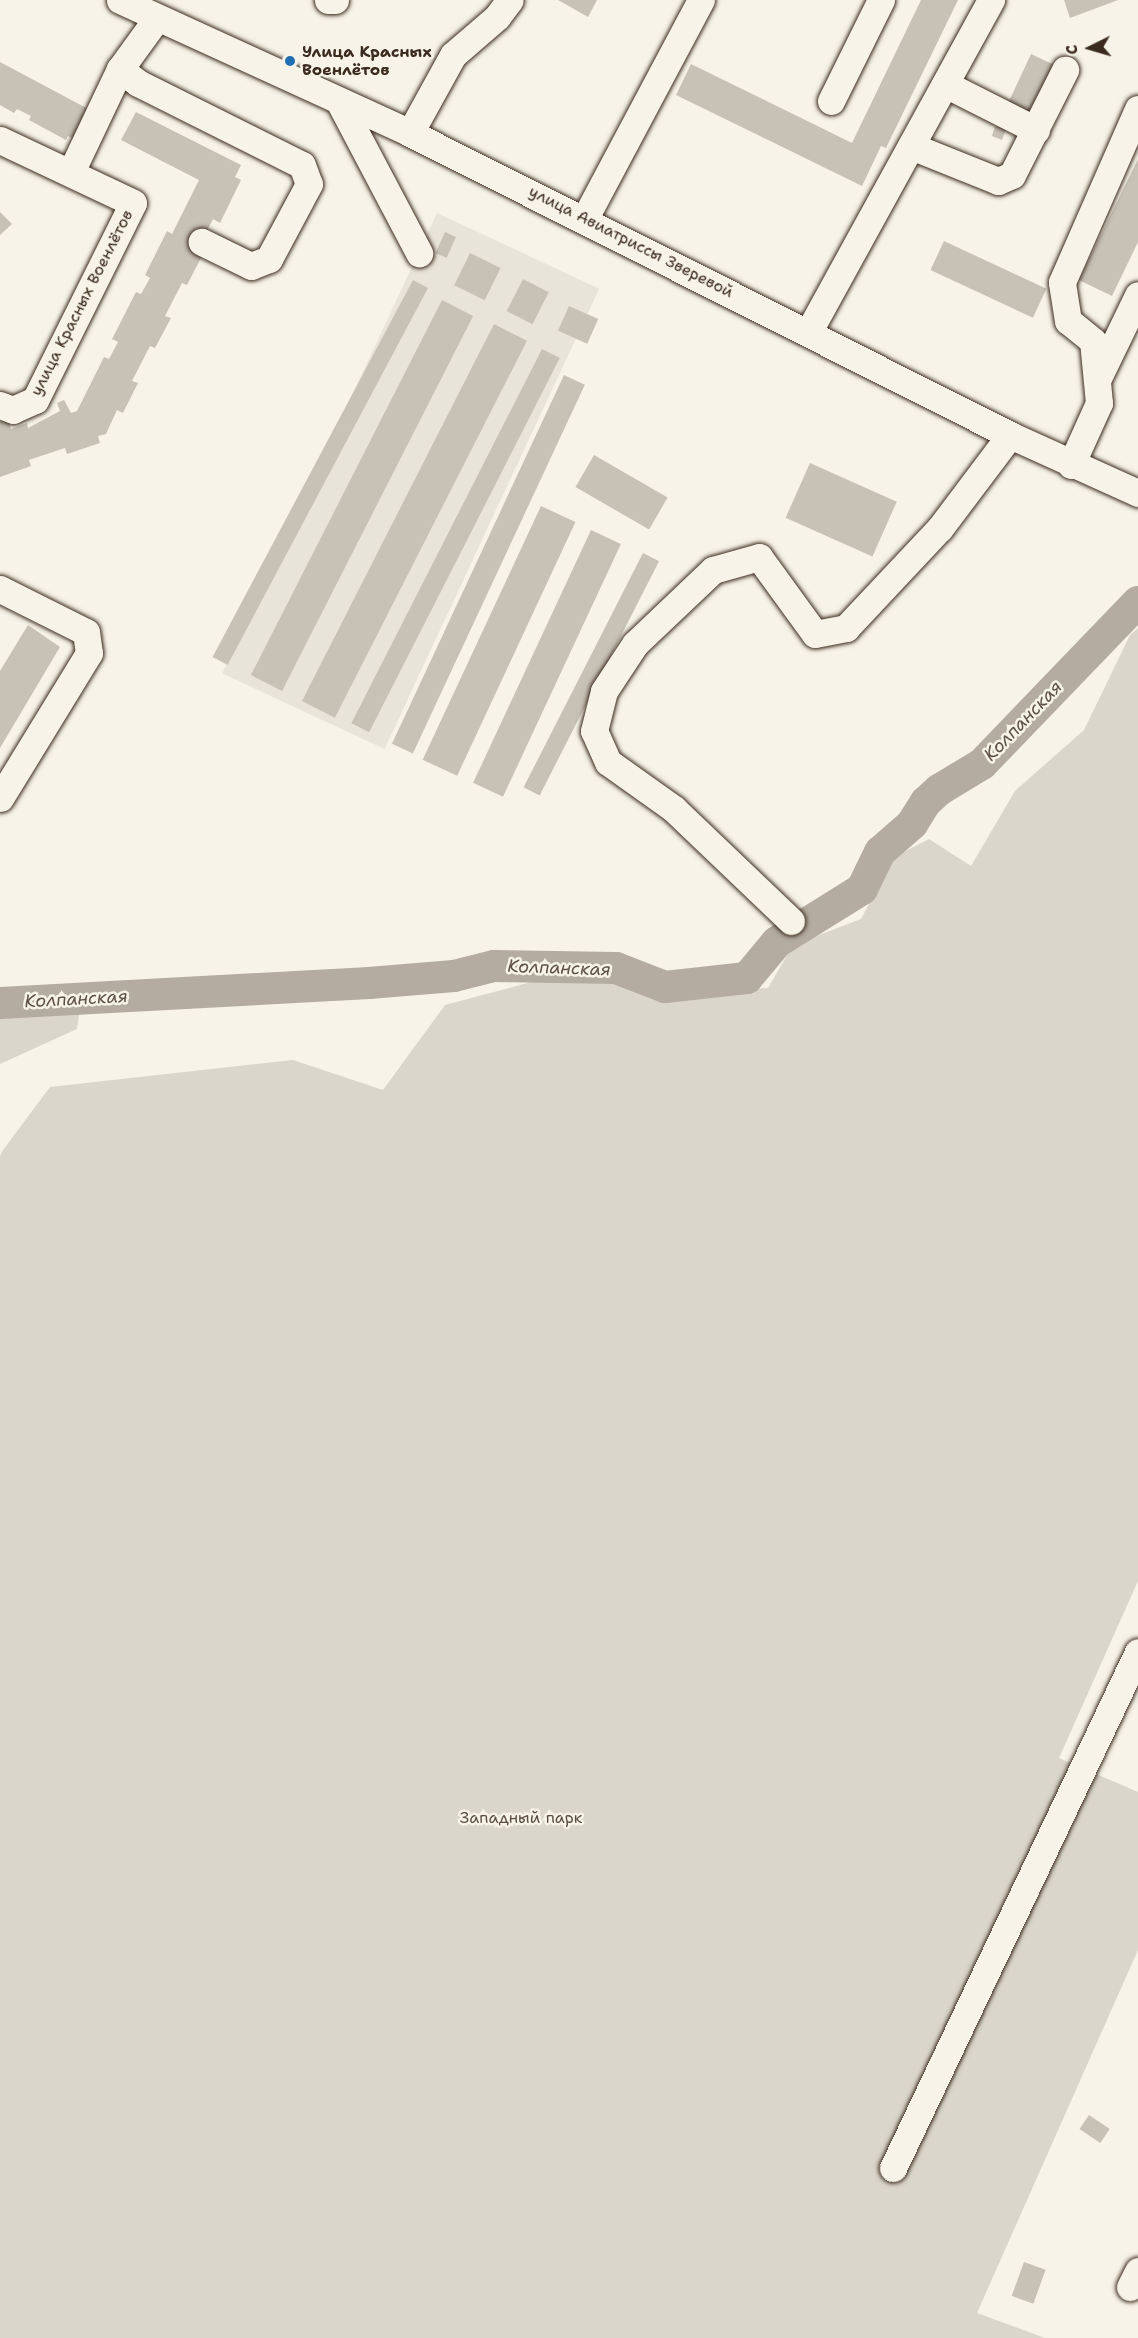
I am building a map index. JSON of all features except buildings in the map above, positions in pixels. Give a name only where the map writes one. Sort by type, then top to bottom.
[{"type":"street","name":"улица Авиатриссы Зверевой","points":[[120,0],[340,103],[410,133],[585,218],[1010,435],[1071,465],[1138,492]]},
{"type":"street","points":[[328,0],[335,0]]},
{"type":"street","points":[[410,133],[453,55],[497,17],[510,0]]},
{"type":"street","points":[[585,218],[701,0]]},
{"type":"street","points":[[831,101],[881,0]]},
{"type":"street","points":[[809,331],[991,0]]},
{"type":"street","points":[[0,140],[71,172],[120,69],[157,18]]},
{"type":"street","points":[[120,69],[138,83],[302,165],[309,184],[269,259],[251,266],[202,242]]},
{"type":"street","points":[[911,146],[998,181],[1012,175],[1065,70]]},
{"type":"street","points":[[945,84],[1036,130]]},
{"type":"street","points":[[340,103],[419,253]]},
{"type":"street","points":[[1071,465],[1099,403],[1093,341],[1068,321],[1062,282],[1138,109]]},
{"type":"street","name":"улица Красных Военлётов","points":[[0,405],[12,410],[35,400],[133,203],[71,172]]},
{"type":"street","points":[[1097,380],[1138,295]]},
{"type":"street","points":[[791,921],[674,809],[608,762],[594,731],[603,691],[635,644],[713,570],[759,557],[815,634],[846,628],[940,528],[1010,435]]},
{"type":"street","points":[[0,590],[86,633],[89,653],[0,798]]},
{"type":"street","points":[[893,2168],[1138,1652]]},
{"type":"shaded area","points":[[437,213],[599,289],[385,749],[222,673]]},
{"type":"green space","name":"Западный парк","points":[[1138,628],[1138,1581],[1059,1758],[1138,1792],[1138,1950],[977,2313],[1045,2338],[0,2338],[0,1156],[3,1150],[50,1087],[293,1060],[383,1090],[445,1005],[595,965],[667,994],[768,988],[793,945],[861,919],[894,857],[929,839],[971,866],[1015,791],[1084,730],[1130,635]]},
{"type":"green space","points":[[80,1008],[77,1029],[0,1064],[0,1012]]},
{"type":"waterway","name":"Колпанская","points":[[0,1003],[369,983],[454,976],[494,966],[616,968],[665,987],[747,978],[777,942],[862,889],[880,852],[912,824],[926,802],[939,790],[982,764],[1138,602]]},
{"type":"place","name":"Улица Красных Военлётов","points":[[290,61]]}]
